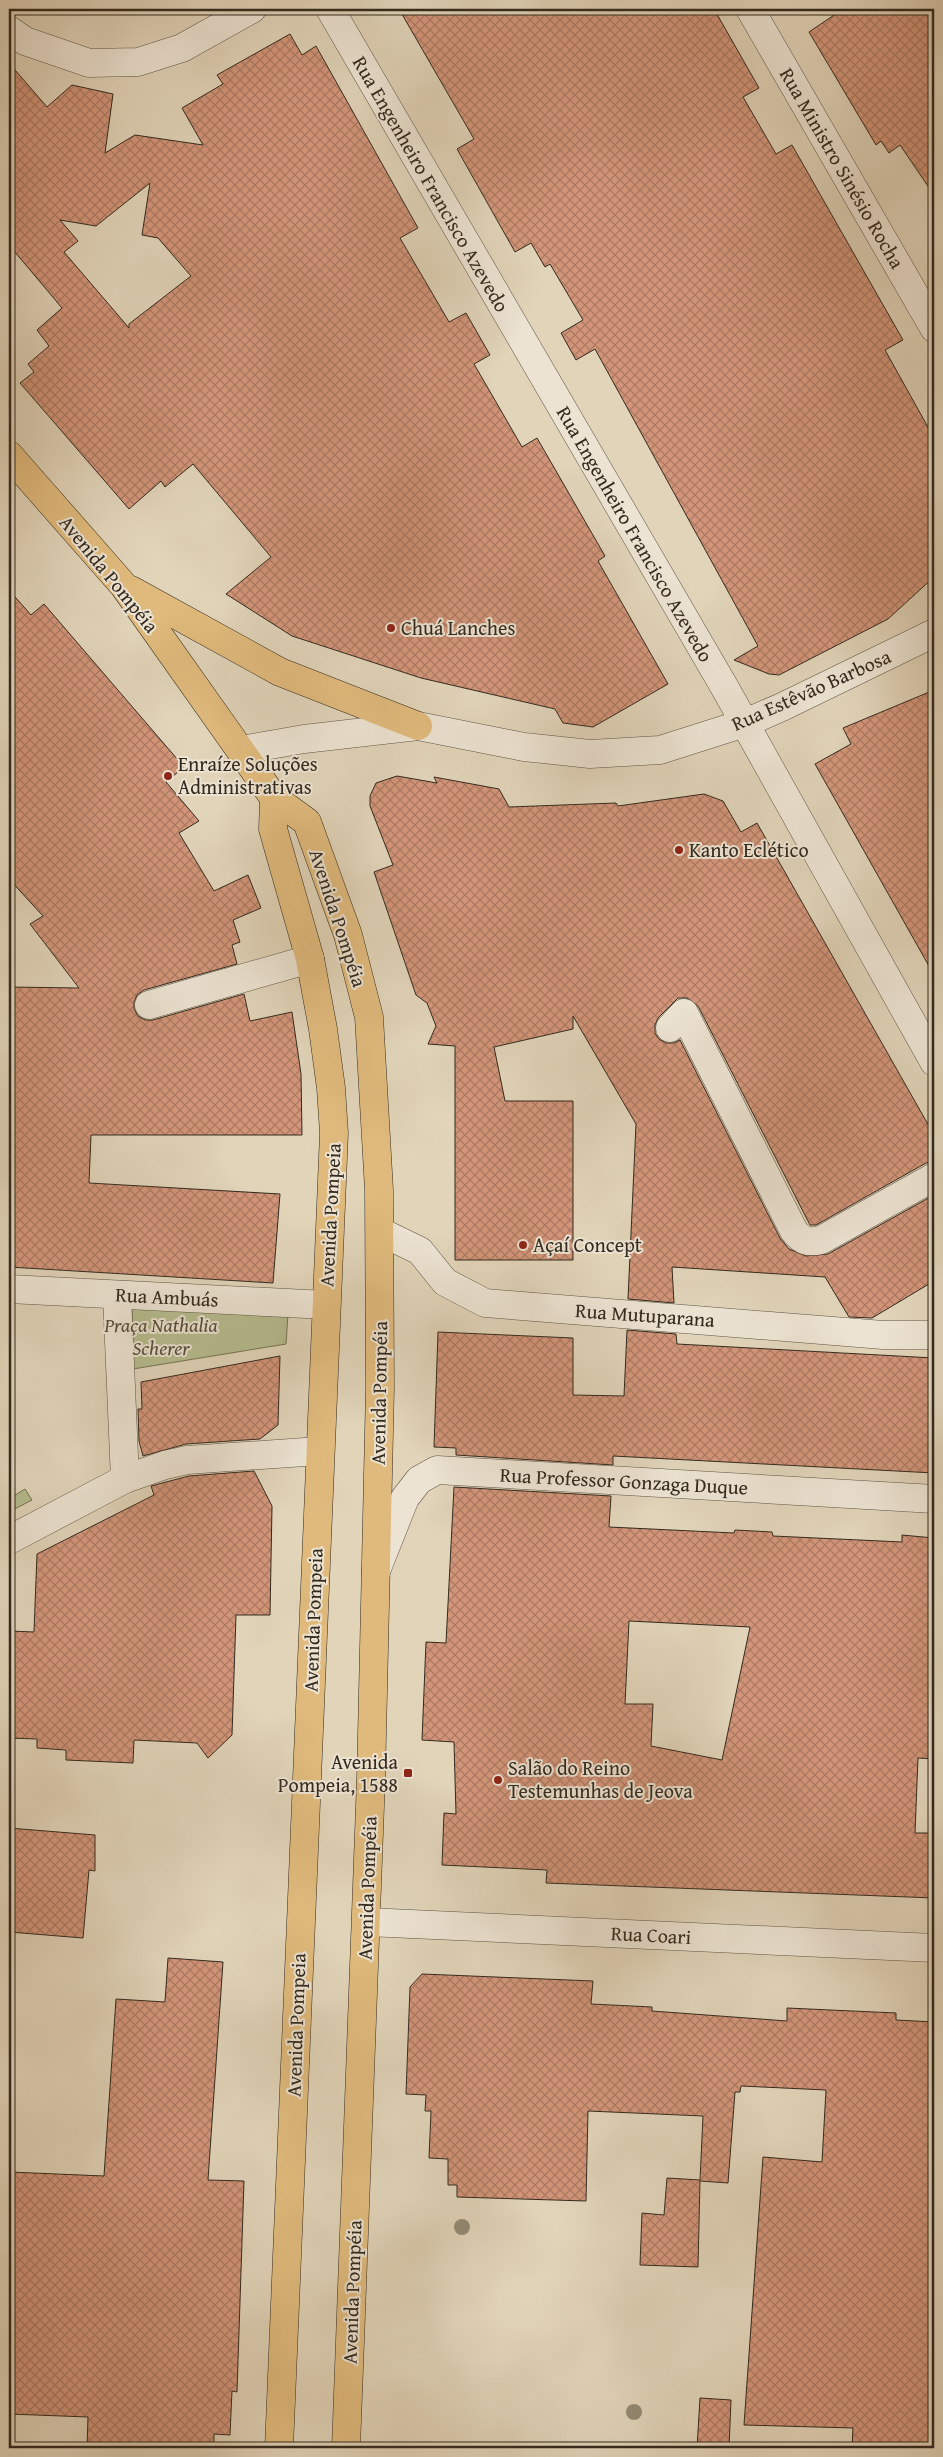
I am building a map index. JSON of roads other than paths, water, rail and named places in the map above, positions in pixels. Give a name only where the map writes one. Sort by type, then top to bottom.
[{"type":"main road","name":"Avenida Pompéia","points":[[9,455],[124,586],[274,798],[306,822],[348,935],[369,1017],[381,1232],[376,1573],[367,1922],[346,2448]]},
{"type":"main road","points":[[124,586],[280,672],[418,726]]},
{"type":"main road","name":"Avenida Pompeia","points":[[274,798],[273,829],[310,958],[323,1029],[331,1088],[334,1133],[279,2448]]},
{"type":"street","points":[[9,30],[25,41],[89,63],[138,62],[182,48],[252,9]]},
{"type":"street","name":"Rua Engenheiro Francisco Azevedo","points":[[330,9],[745,723],[934,1062]]},
{"type":"street","name":"Rua Ministro Sinésio Rocha","points":[[750,9],[934,328]]},
{"type":"street","name":"Rua Estêvão Barbosa","points":[[241,750],[304,739],[418,726],[524,747],[590,754],[660,750],[745,723],[934,634]]},
{"type":"street","points":[[149,1005],[310,958]]},
{"type":"street","points":[[670,1028],[684,1012],[794,1231],[801,1239],[810,1242],[821,1240],[934,1177]]},
{"type":"street","name":"Rua Mutuparana","points":[[381,1232],[420,1251],[445,1282],[485,1303],[883,1335],[934,1335]]},
{"type":"street","name":"Rua Ambuás","points":[[9,1289],[326,1305]]},
{"type":"street","points":[[118,1295],[125,1479]]},
{"type":"street","points":[[9,1540],[125,1479],[187,1460],[320,1451]]},
{"type":"street","name":"Rua Professor Gonzaga Duque","points":[[376,1573],[405,1498],[419,1480],[437,1470],[934,1499]]},
{"type":"street","name":"Rua Coari","points":[[367,1922],[934,1948]]},
{"type":"place","name":"Chuá Lanches","points":[[391,628]]},
{"type":"place","name":"Enraíze Soluções Administrativas","points":[[168,776]]},
{"type":"place","name":"Kanto Eclético","points":[[679,850]]},
{"type":"place","name":"Açaí Concept","points":[[523,1245]]},
{"type":"place","name":"Avenida Pompeia, 1588","points":[[408,1773]]},
{"type":"place","name":"Salão do Reino Testemunhas de Jeova","points":[[498,1780]]},
{"type":"park label","name":"Praça Nathalia Scherer","points":[[161,1336]]}]
